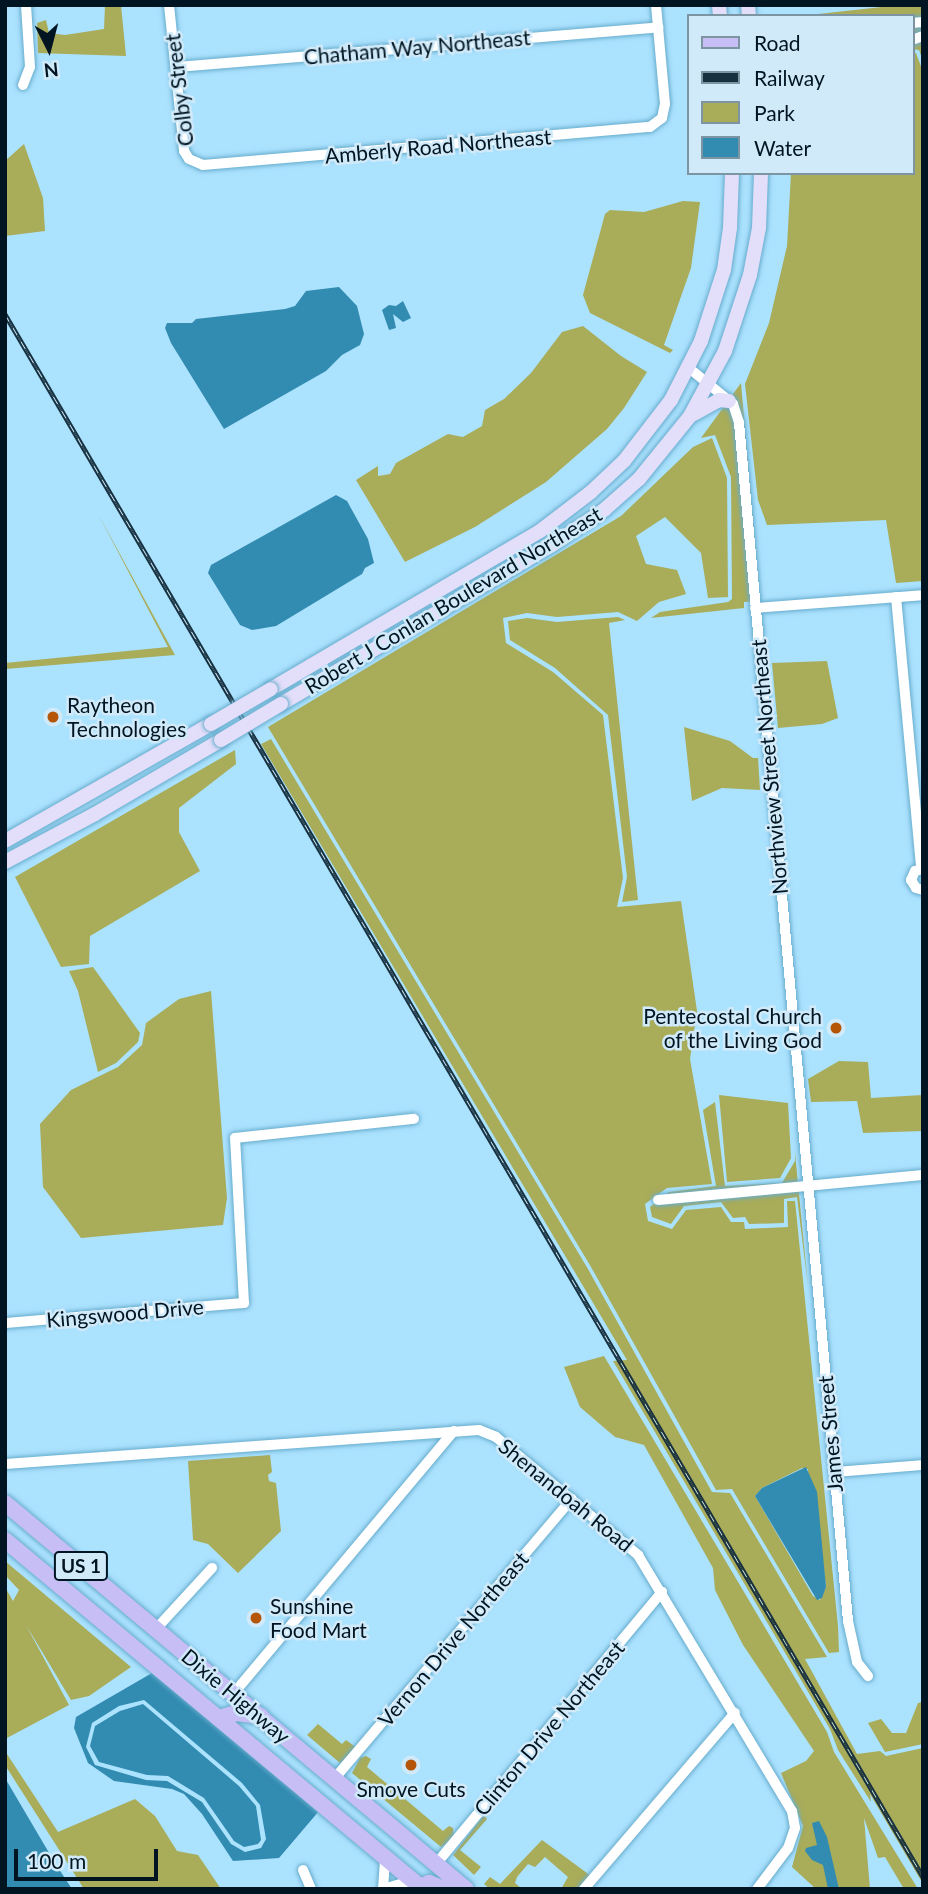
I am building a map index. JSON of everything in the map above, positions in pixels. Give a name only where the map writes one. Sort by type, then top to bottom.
[{"type":"main road","name":"Robert J Conlan Boulevard Northeast","points":[[5,841],[540,531],[568,511],[624,461],[671,400],[689,368],[713,309],[730,228],[733,175]]},
{"type":"main road","name":"Robert J Conlan Boulevard Northeast","points":[[5,862],[95,814],[578,529],[639,479],[690,416],[709,383],[741,310],[759,228],[761,175]]},
{"type":"main road","points":[[690,416],[707,405],[729,401]]},
{"type":"main road","name":"Dixie Highway","points":[[5,1503],[466,1889]]},
{"type":"main road","name":"Dixie Highway","points":[[5,1540],[414,1882]]},
{"type":"main road","points":[[196,1699],[217,1701],[234,1693]]},
{"type":"main road","points":[[219,1718],[236,1713],[261,1716]]},
{"type":"main road","points":[[436,1864],[418,1870],[414,1882],[429,1883],[444,1889]]},
{"type":"street","points":[[23,85],[30,67],[26,5]]},
{"type":"street","name":"Colby Street","points":[[169,5],[184,151],[189,159],[203,165]]},
{"type":"street","points":[[656,5],[658,27]]},
{"type":"street","name":"Chatham Way Northeast","points":[[176,67],[658,27]]},
{"type":"street","name":"Amberly Road Northeast","points":[[203,165],[647,128],[658,122],[665,112],[658,27]]},
{"type":"street","name":"Northview Street Northeast","points":[[689,368],[729,401],[739,423],[807,1187]]},
{"type":"street","points":[[755,608],[923,595]]},
{"type":"street","points":[[896,597],[922,869],[915,872],[911,880],[916,888],[923,891]]},
{"type":"street","name":"Kingswood Drive","points":[[5,1323],[244,1303],[235,1138],[414,1119]]},
{"type":"street","points":[[658,1200],[923,1175]]},
{"type":"street","name":"James Street","points":[[807,1187],[850,1636],[857,1662],[868,1675]]},
{"type":"street","name":"Shenandoah Road","points":[[7,1465],[454,1431],[479,1430],[496,1437],[638,1555],[792,1811],[795,1828],[788,1848],[757,1889]]},
{"type":"street","points":[[234,1693],[454,1431]]},
{"type":"street","points":[[834,1472],[923,1465]]},
{"type":"street","name":"Vernon Drive Northeast","points":[[335,1778],[572,1499]]},
{"type":"street","points":[[156,1629],[212,1568]]},
{"type":"street","name":"Clinton Drive Northeast","points":[[436,1864],[662,1592]]},
{"type":"street","points":[[584,1889],[734,1713]]},
{"type":"street","points":[[385,1857],[383,1889],[414,1882]]},
{"type":"street","points":[[303,1870],[311,1889]]},
{"type":"green space","points":[[105,5],[121,5],[126,56],[38,53],[37,23],[46,20],[49,33],[65,35],[104,29]]},
{"type":"green space","points":[[923,5],[923,61],[919,50],[914,49],[914,14],[818,14]]},
{"type":"green space","points":[[914,54],[923,72],[923,581],[896,583],[886,520],[767,525],[758,500],[745,384],[769,323],[787,246],[791,175],[914,175]]},
{"type":"green space","points":[[24,144],[43,198],[45,231],[5,236],[5,161]]},
{"type":"green space","points":[[683,201],[700,202],[691,268],[664,345],[673,350],[670,353],[590,313],[583,295],[605,214],[610,210],[644,212]]},
{"type":"green space","points":[[583,326],[621,356],[647,372],[624,408],[607,429],[546,482],[475,527],[405,562],[356,480],[378,466],[378,476],[390,474],[396,463],[448,434],[463,437],[482,426],[485,410],[504,399],[531,373],[562,332]]},
{"type":"green space","points":[[741,383],[760,601],[744,602],[744,608],[651,618],[660,612],[728,602],[732,599],[731,477],[715,435],[701,438]]},
{"type":"green space","points":[[712,438],[727,478],[728,597],[708,598],[701,553],[665,517],[636,536],[646,564],[677,570],[686,594],[659,602],[637,621],[618,612],[557,617],[527,613],[503,618],[506,643],[553,672],[603,715],[623,878],[617,907],[681,901],[697,1011],[690,1059],[712,1184],[667,1188],[645,1204],[648,1221],[672,1229],[686,1210],[721,1207],[731,1222],[744,1222],[745,1229],[788,1227],[787,1201],[795,1201],[839,1652],[829,1653],[732,1489],[716,1490],[591,1267],[268,727],[621,516],[693,447]],"holes":[[[802,1468],[808,1469],[808,1477],[814,1488],[826,1587],[820,1600],[813,1596],[755,1496],[762,1488]]]},
{"type":"green space","points":[[97,512],[175,655],[5,669],[5,663],[168,647]]},
{"type":"green space","points":[[618,617],[625,620],[609,623],[638,900],[622,902],[627,877],[608,715],[555,668],[510,640],[508,621],[527,618],[557,622]]},
{"type":"green space","points":[[827,661],[838,718],[822,724],[778,728],[772,663]]},
{"type":"green space","points":[[684,727],[730,741],[753,758],[758,758],[760,790],[722,788],[692,801]]},
{"type":"green space","points":[[271,739],[588,1269],[712,1492],[730,1493],[827,1657],[805,1659],[857,1754],[880,1751],[886,1756],[923,1748],[923,1884],[870,1794],[871,1802],[838,1750],[830,1729],[613,1361],[627,1360],[261,744]]},
{"type":"green space","points":[[235,750],[236,764],[179,808],[179,832],[200,871],[90,936],[89,964],[61,967],[15,877]]},
{"type":"green space","points":[[93,967],[140,1033],[138,1042],[116,1063],[98,1072],[78,991],[69,971]]},
{"type":"green space","points":[[211,991],[227,1198],[223,1225],[81,1238],[43,1187],[40,1124],[71,1090],[118,1067],[142,1045],[146,1023],[179,999]]},
{"type":"green space","points":[[839,1061],[868,1062],[871,1098],[923,1095],[923,1131],[863,1133],[857,1101],[811,1102],[808,1079]]},
{"type":"green space","points":[[719,1095],[788,1103],[791,1158],[780,1178],[727,1182]]},
{"type":"green space","points":[[715,1102],[725,1186],[782,1183],[795,1161],[795,1153],[808,1286],[797,1197],[784,1199],[784,1223],[749,1224],[745,1217],[733,1218],[721,1202],[684,1206],[671,1224],[652,1217],[650,1207],[669,1192],[716,1186],[703,1110]]},
{"type":"green space","points":[[604,1356],[827,1732],[834,1752],[918,1889],[904,1889],[885,1857],[878,1858],[864,1818],[870,1889],[816,1889],[792,1867],[803,1826],[781,1773],[806,1761],[814,1751],[743,1645],[715,1590],[713,1568],[644,1445],[615,1437],[580,1407],[564,1367]]},
{"type":"green space","points":[[270,1455],[272,1472],[268,1475],[269,1481],[276,1483],[281,1531],[238,1573],[208,1544],[193,1540],[188,1461]]},
{"type":"green space","points":[[5,1561],[131,1667],[89,1696],[71,1700],[26,1625],[69,1705],[5,1739],[5,1587],[13,1601],[19,1590],[5,1575]]},
{"type":"green space","points":[[923,1702],[923,1744],[885,1752],[868,1723],[881,1719],[892,1733],[906,1733],[918,1703]]},
{"type":"green space","points":[[318,1724],[342,1744],[346,1740],[357,1748],[340,1763],[307,1735]]},
{"type":"green space","points":[[5,1751],[58,1832],[135,1799],[155,1816],[177,1851],[198,1855],[221,1889],[84,1889],[5,1765]]},
{"type":"green space","points":[[366,1756],[371,1759],[367,1767],[443,1831],[449,1826],[453,1828],[454,1837],[441,1847],[352,1773],[360,1758]]},
{"type":"green space","points":[[484,1815],[487,1819],[460,1850],[481,1867],[474,1875],[453,1855]]},
{"type":"green space","points":[[542,1840],[591,1876],[579,1889],[561,1889],[568,1877],[545,1857],[535,1867],[528,1864],[517,1877],[515,1883],[522,1889],[490,1889],[484,1884],[490,1877],[500,1884]]},
{"type":"water","points":[[339,287],[357,306],[364,334],[360,345],[342,355],[326,371],[224,429],[171,343],[165,328],[167,323],[192,323],[196,319],[285,309],[295,306],[306,291]]},
{"type":"water","points":[[403,301],[411,318],[403,322],[393,314],[396,328],[389,330],[382,310]]},
{"type":"water","points":[[336,495],[347,501],[368,539],[374,563],[365,568],[362,574],[276,626],[252,630],[240,625],[208,573],[211,565]]},
{"type":"water","points":[[806,1467],[817,1492],[826,1587],[822,1598],[817,1600],[755,1496],[762,1488]]},
{"type":"water","points":[[152,1673],[319,1811],[279,1858],[233,1861],[202,1814],[184,1794],[172,1789],[114,1781],[88,1763],[74,1728],[76,1717]],"holes":[[[144,1700],[242,1783],[260,1805],[266,1839],[261,1848],[245,1852],[231,1844],[202,1802],[167,1781],[146,1780],[95,1765],[86,1747],[92,1723],[119,1706]]]},
{"type":"water","points":[[143,1704],[239,1786],[256,1806],[261,1840],[258,1844],[244,1847],[234,1841],[204,1798],[168,1776],[147,1775],[99,1762],[90,1746],[95,1726],[120,1711]]},
{"type":"water","points":[[5,1778],[55,1863],[72,1889],[5,1889]]},
{"type":"water","points":[[819,1821],[827,1837],[839,1889],[828,1889],[823,1865],[812,1860],[805,1851],[806,1848],[817,1845],[812,1823]]},
{"type":"railway","points":[[5,314],[923,1877]]},
{"type":"place","name":"Raytheon Technologies","points":[[53,717]]},
{"type":"place","name":"Pentecostal Church of the Living God","points":[[836,1028]]},
{"type":"place","name":"Sunshine Food Mart","points":[[256,1618]]},
{"type":"place","name":"Smove Cuts","points":[[411,1765]]}]
